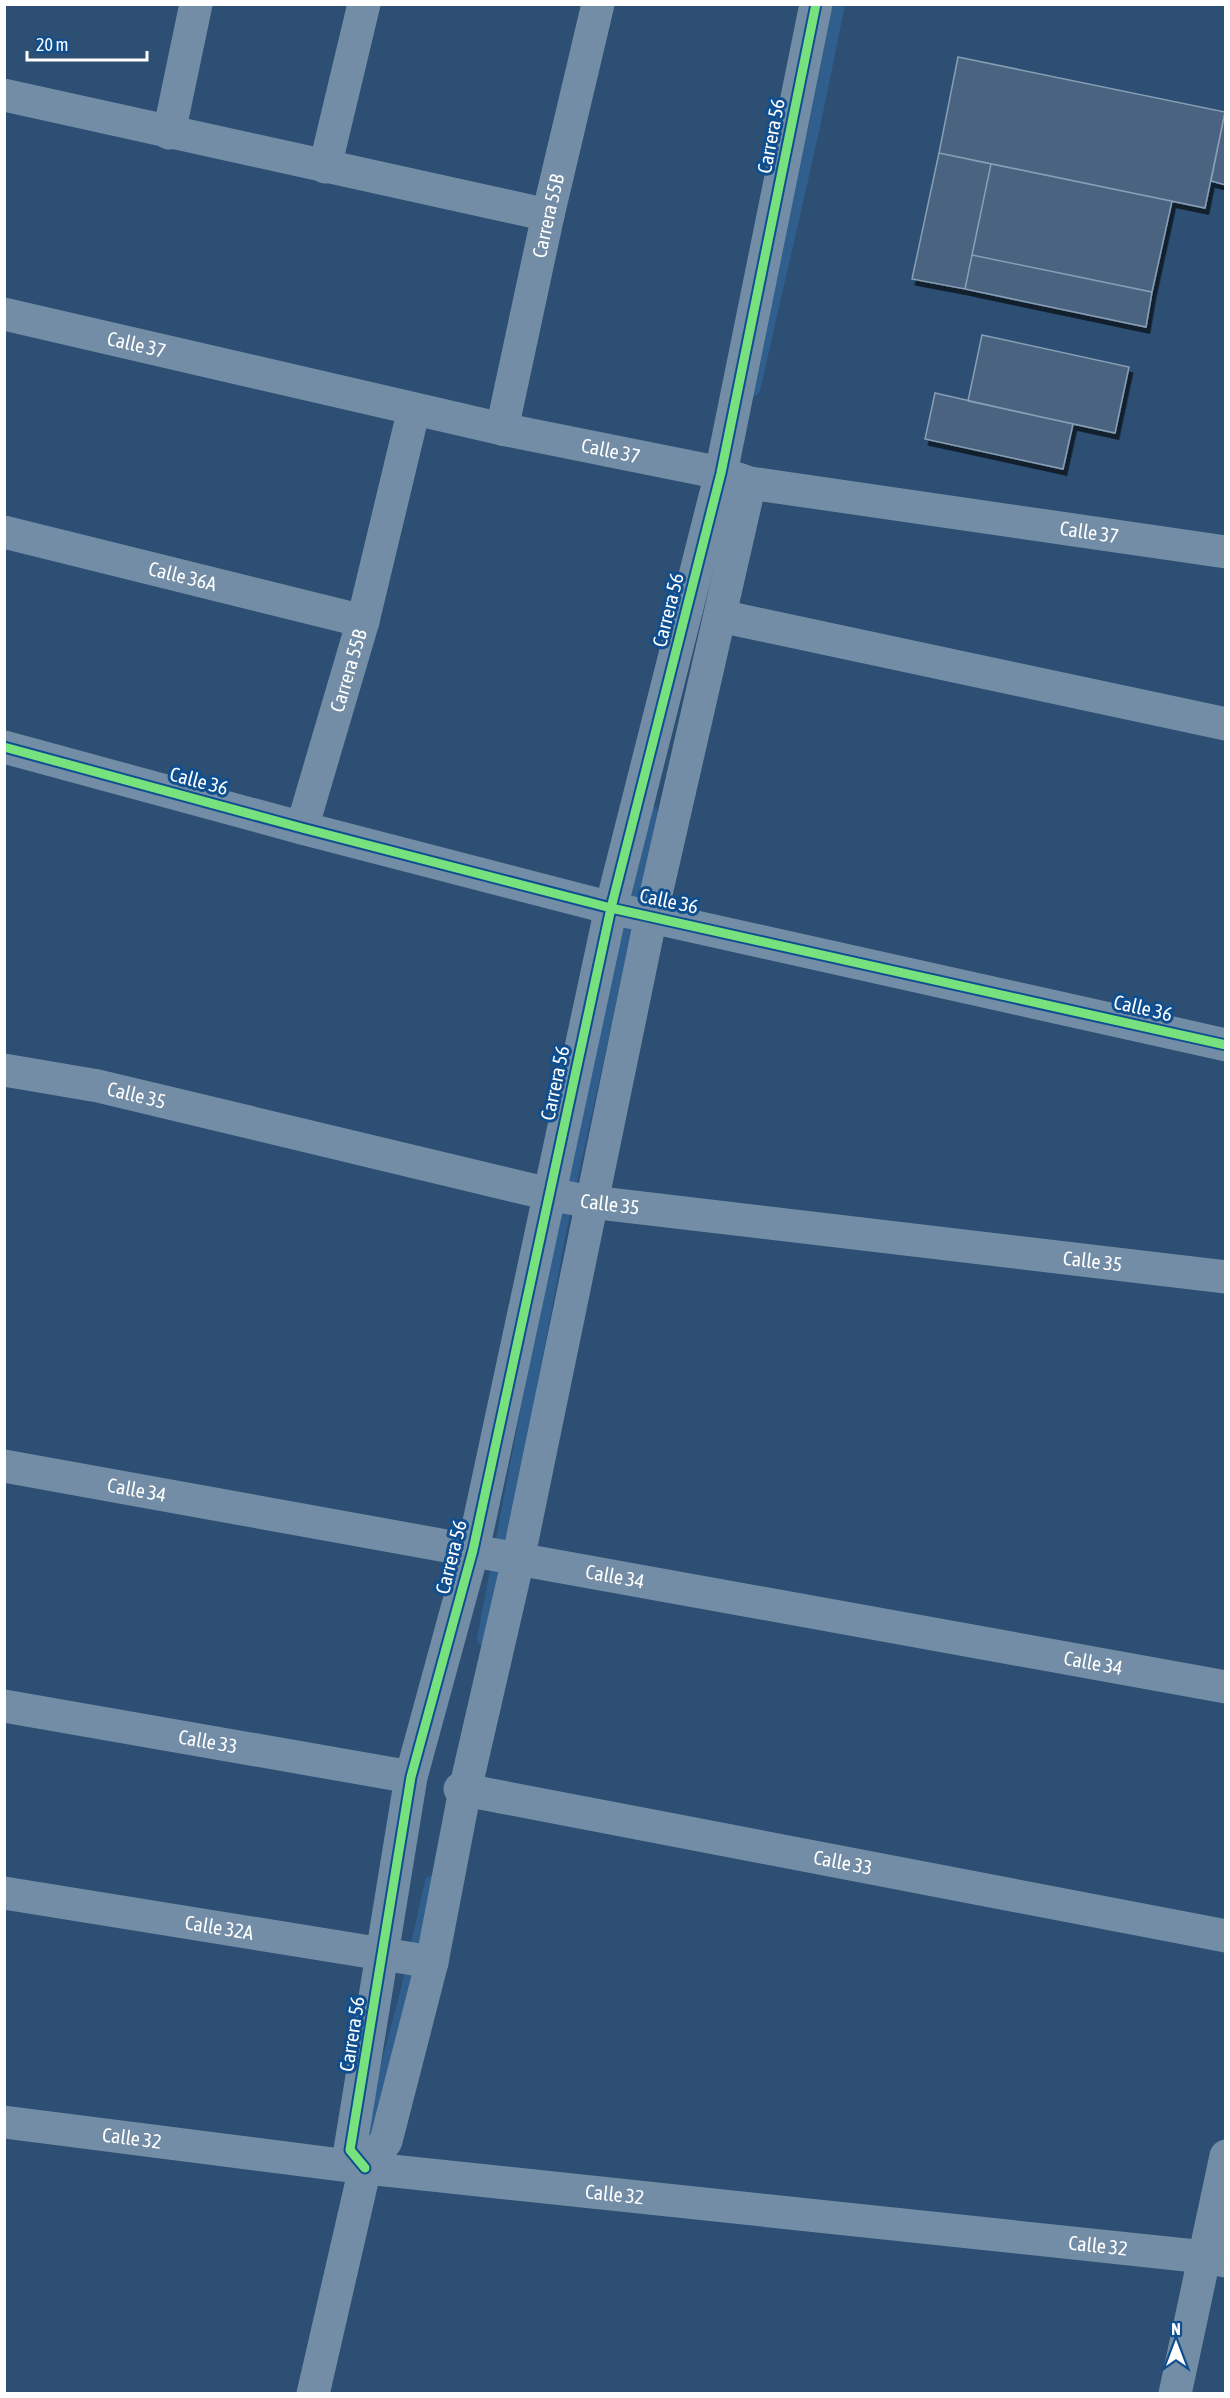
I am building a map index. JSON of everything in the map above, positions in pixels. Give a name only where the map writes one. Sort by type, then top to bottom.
[{"type":"street","points":[[169,133],[196,4]]},
{"type":"street","points":[[325,167],[364,4]]},
{"type":"street","name":"Carrera 55B","points":[[502,429],[598,4]]},
{"type":"street","name":"Carrera 56","points":[[631,911],[720,615],[736,478],[816,4]]},
{"type":"street","points":[[4,94],[169,133],[549,215]]},
{"type":"street","name":"Calle 37","points":[[4,314],[414,410],[736,478],[1226,552]]},
{"type":"street","name":"Carrera 55B","points":[[302,828],[363,621],[414,410]]},
{"type":"street","name":"Carrera 56","points":[[365,2168],[350,2150],[463,1790],[516,1560],[571,1198],[631,911],[736,478]]},
{"type":"street","name":"Calle 36A","points":[[4,532],[363,621]]},
{"type":"street","points":[[720,615],[1226,724]]},
{"type":"street","name":"Calle 36","points":[[4,747],[302,828],[631,911],[1226,1046]]},
{"type":"street","name":"Calle 35","points":[[4,1070],[98,1086],[571,1198],[1226,1276]]},
{"type":"street","name":"Carrera 56","points":[[313,2394],[365,2168],[386,2141],[411,1959],[411,1777],[571,1198]]},
{"type":"street","name":"Calle 34","points":[[4,1466],[1226,1686]]},
{"type":"street","name":"Calle 33","points":[[4,1706],[411,1777]]},
{"type":"street","name":"Calle 33","points":[[463,1790],[1226,1936]]},
{"type":"street","name":"Calle 32A","points":[[4,1893],[411,1959]]},
{"type":"street","name":"Calle 32","points":[[4,2122],[365,2168],[1215,2259]]},
{"type":"street","points":[[1175,2394],[1215,2259],[1226,2156]]},
{"type":"building","points":[[958,57],[1225,112],[1205,208],[939,153]]},
{"type":"building","points":[[1226,112],[1226,185],[1211,181]]},
{"type":"building","points":[[939,153],[991,164],[965,289],[912,279]]},
{"type":"building","points":[[991,164],[1172,201],[1152,292],[972,255]]},
{"type":"building","points":[[972,255],[1152,292],[1146,327],[965,289]]},
{"type":"building","points":[[982,335],[1129,367],[1115,433],[968,401]]},
{"type":"building","points":[[935,393],[1073,424],[1063,469],[925,439]]},
{"type":"waterway","points":[[754,390],[814,127],[839,4]]},
{"type":"waterway","points":[[483,1639],[563,1218],[652,812]]},
{"type":"waterway","points":[[366,2144],[406,1993],[431,1882]]},
{"type":"cycle path","points":[[365,2168],[350,2150],[411,1777],[473,1550],[611,908],[721,473],[816,4]]},
{"type":"cycle path","points":[[4,747],[302,828],[611,908],[1226,1045]]}]
